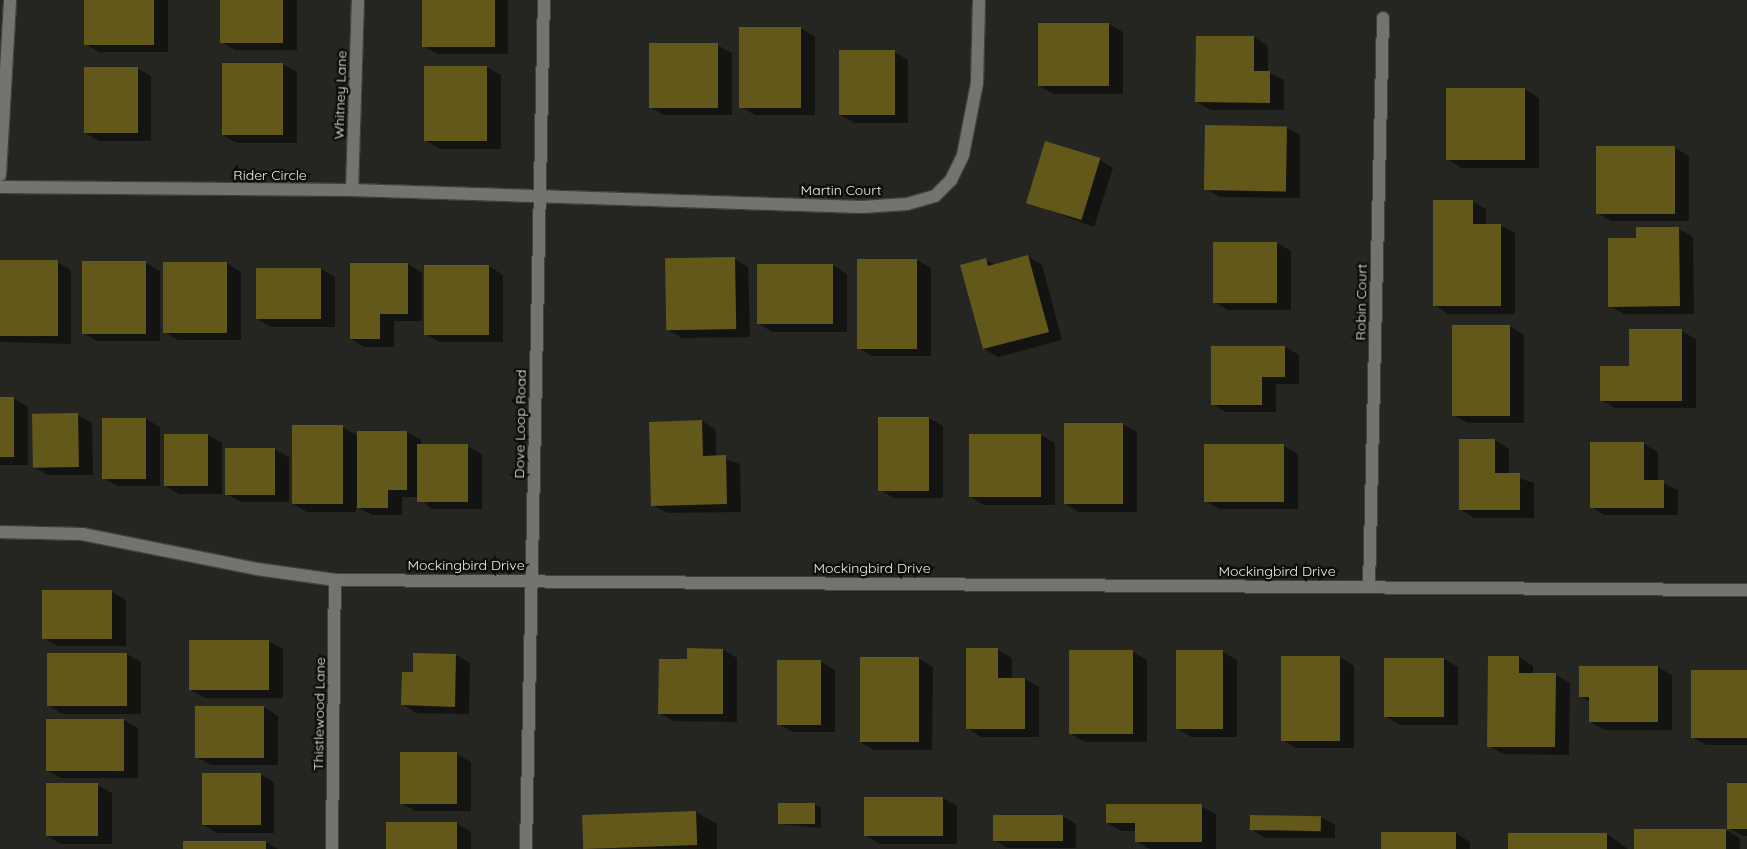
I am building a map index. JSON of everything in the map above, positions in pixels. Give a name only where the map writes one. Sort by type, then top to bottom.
[{"type":"street","points":[[0,175],[10,0]]},
{"type":"street","name":"Whitney Lane","points":[[352,190],[358,0]]},
{"type":"street","name":"Dove Loop Road","points":[[526,849],[544,0]]},
{"type":"street","name":"Martin Court","points":[[540,199],[862,207],[907,204],[935,196],[951,180],[963,155],[977,83],[979,0]]},
{"type":"street","name":"Robin Court","points":[[1368,587],[1383,18]]},
{"type":"street","name":"Rider Circle","points":[[0,187],[352,190],[540,199]]},
{"type":"street","name":"Mockingbird Drive","points":[[0,532],[82,534],[257,569],[335,580],[1747,590]]},
{"type":"street","name":"Thistlewood Lane","points":[[332,849],[335,580]]},
{"type":"building","points":[[84,0],[154,0],[154,45],[84,45]]},
{"type":"building","points":[[220,0],[283,0],[283,43],[220,43]]},
{"type":"building","points":[[422,0],[495,0],[495,47],[422,47]]},
{"type":"building","points":[[1038,23],[1109,23],[1109,86],[1038,86]]},
{"type":"building","points":[[739,27],[801,27],[801,108],[739,108]]},
{"type":"building","points":[[1196,36],[1254,36],[1254,71],[1270,71],[1270,103],[1195,102]]},
{"type":"building","points":[[649,43],[718,43],[718,108],[649,108]]},
{"type":"building","points":[[839,50],[895,50],[895,115],[839,115]]},
{"type":"building","points":[[222,63],[283,63],[283,135],[222,135]]},
{"type":"building","points":[[424,66],[487,66],[487,141],[424,141]]},
{"type":"building","points":[[84,67],[138,67],[138,133],[84,133]]},
{"type":"building","points":[[1446,88],[1525,88],[1525,160],[1446,160]]},
{"type":"building","points":[[1205,125],[1287,126],[1286,191],[1204,190]]},
{"type":"building","points":[[1045,141],[1100,158],[1081,220],[1026,203]]},
{"type":"building","points":[[1596,146],[1675,146],[1675,214],[1596,214]]},
{"type":"building","points":[[1433,200],[1473,200],[1473,224],[1501,224],[1501,306],[1433,306]]},
{"type":"building","points":[[1636,227],[1679,227],[1680,306],[1608,307],[1608,238],[1636,238]]},
{"type":"building","points":[[1213,242],[1277,242],[1277,303],[1213,303]]},
{"type":"building","points":[[1028,255],[1049,332],[983,349],[960,265],[986,258],[988,266]]},
{"type":"building","points":[[735,257],[736,329],[666,330],[665,258]]},
{"type":"building","points":[[857,259],[917,259],[917,349],[857,349]]},
{"type":"building","points":[[0,260],[58,260],[58,336],[0,336]]},
{"type":"building","points":[[82,261],[146,261],[146,334],[82,334]]},
{"type":"building","points":[[163,262],[227,262],[227,333],[163,333]]},
{"type":"building","points":[[350,263],[408,263],[408,314],[380,314],[380,339],[350,339]]},
{"type":"building","points":[[757,264],[833,264],[833,324],[757,324]]},
{"type":"building","points":[[424,265],[489,265],[489,335],[424,335]]},
{"type":"building","points":[[256,268],[321,268],[321,319],[256,319]]},
{"type":"building","points":[[1452,325],[1510,325],[1510,416],[1452,416]]},
{"type":"building","points":[[1629,329],[1682,329],[1682,401],[1600,401],[1600,366],[1629,366]]},
{"type":"building","points":[[1211,346],[1285,346],[1285,377],[1262,377],[1262,405],[1211,405]]},
{"type":"building","points":[[0,397],[14,397],[14,457],[0,457]]},
{"type":"building","points":[[78,413],[79,467],[33,468],[32,414]]},
{"type":"building","points":[[878,417],[929,417],[929,491],[878,491]]},
{"type":"building","points":[[102,418],[146,418],[146,479],[102,479]]},
{"type":"building","points":[[702,420],[703,456],[726,455],[727,504],[651,506],[649,422]]},
{"type":"building","points":[[1064,423],[1123,423],[1123,504],[1064,504]]},
{"type":"building","points":[[292,425],[343,425],[343,504],[292,504]]},
{"type":"building","points":[[357,431],[407,431],[407,490],[388,490],[388,508],[357,508]]},
{"type":"building","points":[[164,434],[208,434],[208,486],[164,486]]},
{"type":"building","points":[[969,434],[1041,434],[1041,497],[969,497]]},
{"type":"building","points":[[1459,439],[1495,439],[1495,473],[1520,473],[1520,510],[1459,510]]},
{"type":"building","points":[[1590,442],[1644,442],[1644,480],[1664,480],[1664,508],[1590,508]]},
{"type":"building","points":[[417,444],[468,444],[468,502],[417,502]]},
{"type":"building","points":[[1204,444],[1284,444],[1284,502],[1204,502]]},
{"type":"building","points":[[225,448],[275,448],[275,495],[225,495]]},
{"type":"building","points":[[42,590],[112,590],[112,639],[42,639]]},
{"type":"building","points":[[189,640],[269,640],[269,690],[189,690]]},
{"type":"building","points":[[687,648],[723,649],[723,714],[658,714],[659,659],[687,659]]},
{"type":"building","points":[[966,648],[998,648],[998,678],[1025,678],[1025,729],[966,729]]},
{"type":"building","points":[[1069,650],[1133,650],[1133,734],[1069,734]]},
{"type":"building","points":[[1176,650],[1223,650],[1223,729],[1176,729]]},
{"type":"building","points":[[47,653],[127,653],[127,706],[47,706]]},
{"type":"building","points":[[413,653],[456,654],[455,707],[401,705],[402,672],[413,672]]},
{"type":"building","points":[[1281,656],[1340,656],[1340,741],[1281,741]]},
{"type":"building","points":[[1488,656],[1519,656],[1519,673],[1556,673],[1555,747],[1487,747]]},
{"type":"building","points":[[860,657],[919,657],[919,742],[860,742]]},
{"type":"building","points":[[1384,658],[1444,658],[1444,717],[1384,717]]},
{"type":"building","points":[[777,660],[821,660],[821,725],[777,725]]},
{"type":"building","points":[[1579,666],[1658,666],[1658,722],[1589,722],[1589,697],[1579,697]]},
{"type":"building","points":[[1691,670],[1747,670],[1747,738],[1691,738]]},
{"type":"building","points":[[195,706],[264,706],[264,758],[195,758]]},
{"type":"building","points":[[46,719],[124,719],[124,771],[46,771]]},
{"type":"building","points":[[400,752],[457,752],[457,804],[400,804]]},
{"type":"building","points":[[202,773],[261,773],[261,825],[202,825]]},
{"type":"building","points":[[46,783],[98,783],[98,836],[46,836]]},
{"type":"building","points":[[1727,783],[1747,783],[1747,829],[1727,829]]},
{"type":"building","points":[[864,797],[943,797],[943,836],[864,836]]},
{"type":"building","points":[[778,803],[815,803],[815,824],[778,824]]},
{"type":"building","points":[[1106,804],[1202,804],[1202,842],[1135,842],[1135,823],[1106,823]]},
{"type":"building","points":[[696,811],[697,845],[583,849],[582,815]]},
{"type":"building","points":[[993,815],[1063,815],[1063,841],[993,841]]},
{"type":"building","points":[[1250,815],[1321,816],[1321,831],[1250,830]]},
{"type":"building","points":[[386,822],[457,822],[457,849],[386,849]]},
{"type":"building","points":[[1634,829],[1726,829],[1726,849],[1634,849]]},
{"type":"building","points":[[1381,832],[1456,832],[1456,849],[1381,849]]},
{"type":"building","points":[[1508,833],[1607,833],[1607,849],[1508,849]]},
{"type":"building","points":[[183,841],[266,841],[266,849],[183,849]]}]
